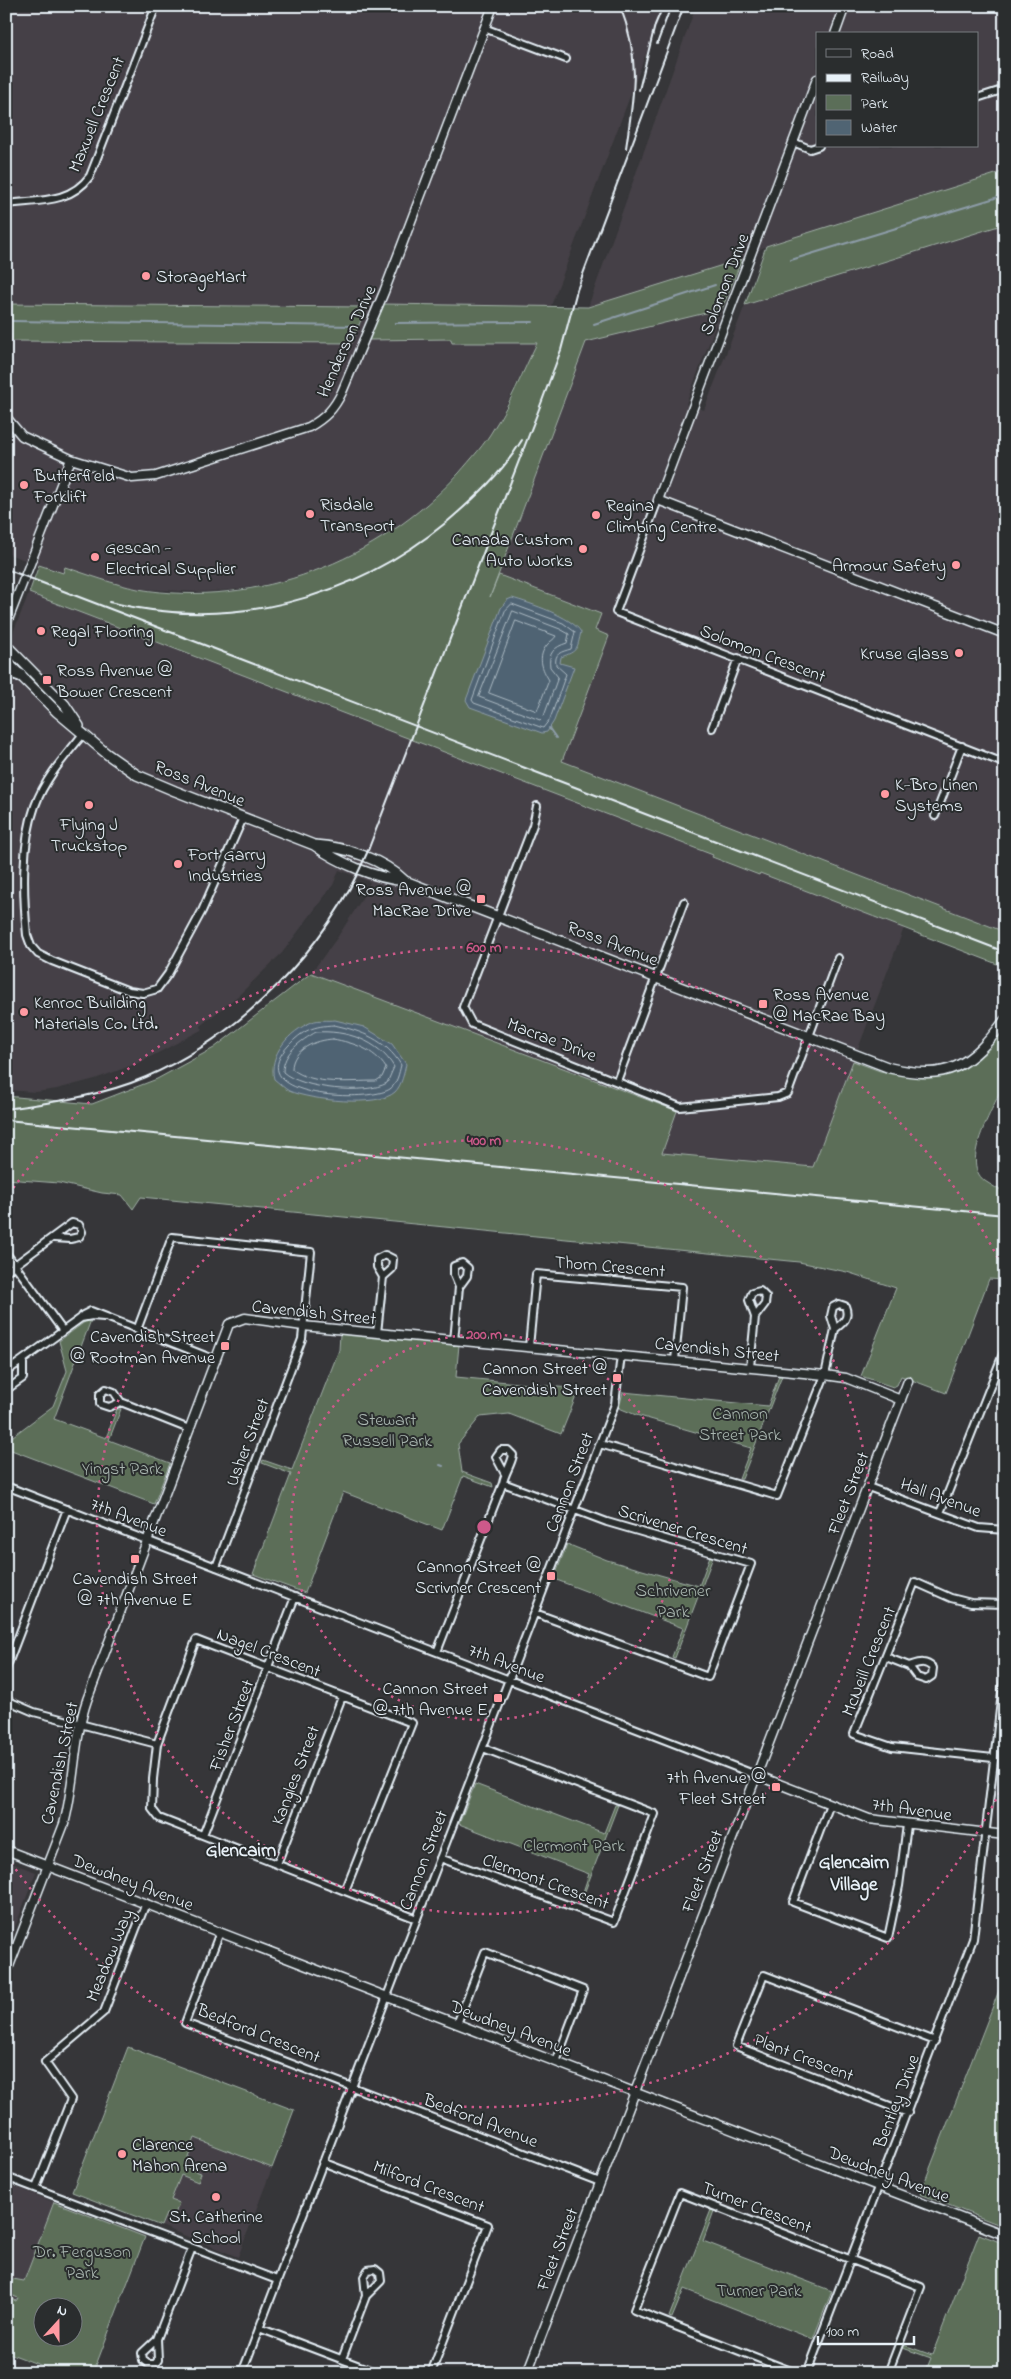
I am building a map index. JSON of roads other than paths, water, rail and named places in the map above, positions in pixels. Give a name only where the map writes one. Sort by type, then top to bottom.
[{"type":"highway","points":[[6,670],[20,675]]},
{"type":"main road","name":"Ross Avenue","points":[[6,645],[64,705],[84,732]]},
{"type":"main road","name":"Ross Avenue","points":[[6,661],[57,712],[84,732],[107,754],[137,774],[314,845],[331,857],[388,879],[405,881],[810,1035]]},
{"type":"main road","points":[[810,1035],[890,1068],[913,1073],[933,1074],[957,1067],[989,1042],[1005,1020]]},
{"type":"street","name":"Maxwell Crescent","points":[[6,204],[67,196],[84,184],[90,176],[156,6]]},
{"type":"street","name":"Henderson Drive","points":[[6,417],[22,436],[71,459],[132,478],[156,476],[309,427],[323,418],[335,407],[384,292],[493,6]]},
{"type":"street","points":[[835,32],[845,6]]},
{"type":"street","points":[[484,28],[566,59]]},
{"type":"street","name":"Solomon Drive","points":[[658,500],[816,82]]},
{"type":"street","points":[[978,98],[1005,90]]},
{"type":"street","points":[[793,142],[810,149],[816,147]]},
{"type":"street","points":[[6,625],[14,610],[15,602],[71,459]]},
{"type":"street","points":[[658,500],[1005,634]]},
{"type":"street","name":"Solomon Crescent","points":[[658,500],[616,612],[1001,762],[1005,752]]},
{"type":"street","points":[[7,609],[15,602]]},
{"type":"street","points":[[712,728],[738,658]]},
{"type":"street","points":[[84,732],[59,763],[44,787],[36,805],[27,840],[27,935],[31,946],[38,954],[129,991],[143,993],[157,989],[168,974],[202,911],[243,818]]},
{"type":"street","points":[[935,816],[962,746]]},
{"type":"street","name":"Macrae Drive","points":[[537,806],[534,826],[462,1007],[472,1024],[680,1107],[778,1097],[788,1093],[838,958]]},
{"type":"street","points":[[617,1081],[684,902]]},
{"type":"street","points":[[6,1271],[54,1238]]},
{"type":"street","name":"Usher Street","points":[[137,1330],[172,1238],[311,1252],[302,1339],[216,1567]]},
{"type":"street","points":[[6,1253],[63,1331]]},
{"type":"street","name":"Thorn Crescent","points":[[529,1347],[536,1274],[682,1287],[675,1360]]},
{"type":"street","points":[[377,1333],[383,1277]]},
{"type":"street","points":[[454,1341],[459,1287]]},
{"type":"street","points":[[6,1372],[81,1318],[92,1316],[106,1317],[216,1360]]},
{"type":"street","points":[[750,1367],[755,1317]]},
{"type":"street","name":"Cavendish Street","points":[[6,1974],[48,1866],[70,1802],[79,1724],[229,1324],[245,1318],[303,1326],[454,1341],[825,1374],[846,1378],[901,1400]]},
{"type":"street","points":[[600,1444],[777,1496],[825,1374],[835,1329]]},
{"type":"street","points":[[940,1513],[1005,1349]]},
{"type":"street","name":"Cannon Street","points":[[242,2373],[508,1679],[616,1404],[621,1355]]},
{"type":"street","points":[[6,1390],[23,1378],[23,1360]]},
{"type":"street","name":"Fleet Street","points":[[527,2373],[908,1382]]},
{"type":"street","points":[[121,1402],[189,1429]]},
{"type":"street","points":[[437,1652],[503,1484],[504,1474]]},
{"type":"street","points":[[503,1484],[574,1510]]},
{"type":"street","name":"7th Avenue","points":[[6,1486],[869,1819],[907,1825],[1005,1835]]},
{"type":"street","name":"Hall Avenue","points":[[868,1486],[979,1528],[1005,1530]]},
{"type":"street","points":[[6,1670],[67,1509]]},
{"type":"street","name":"Scrivener Crescent","points":[[535,1613],[708,1677],[751,1564],[607,1522],[574,1510]]},
{"type":"street","name":"McNeill Crescent","points":[[993,1758],[892,1747],[854,1734],[915,1582],[952,1598],[971,1603],[1005,1604]]},
{"type":"street","name":"Fisher Street","points":[[203,1835],[295,1597]]},
{"type":"street","name":"Nagel Crescent","points":[[345,1891],[412,1723],[196,1640],[157,1744],[152,1809],[159,1818],[203,1835],[345,1891],[417,1919]]},
{"type":"street","points":[[886,1657],[909,1666]]},
{"type":"street","name":"Bentley Drive","points":[[807,2373],[973,1939],[1005,1667]]},
{"type":"street","name":"Kangles Street","points":[[277,1864],[342,1697]]},
{"type":"street","points":[[6,1700],[34,1712],[157,1744]]},
{"type":"street","name":"Clermont Crescent","points":[[440,1858],[614,1922],[655,1814],[483,1748]]},
{"type":"street","points":[[830,1804],[793,1902],[888,1938],[900,1886],[907,1825]]},
{"type":"street","name":"Dewdney Avenue","points":[[6,1850],[1005,2235]]},
{"type":"street","name":"Meadow Way","points":[[36,2188],[71,2099],[45,2062],[104,2012],[146,1903]]},
{"type":"street","name":"Bedford Crescent","points":[[220,1932],[185,2022],[352,2086]]},
{"type":"street","points":[[457,2024],[485,1952],[583,1990],[556,2062]]},
{"type":"street","name":"Plant Crescent","points":[[908,2113],[736,2046],[764,1975],[935,2041]]},
{"type":"street","name":"Bedford Avenue","points":[[352,2086],[600,2182]]},
{"type":"street","name":"Milford Crescent","points":[[322,2162],[488,2224],[431,2373]]},
{"type":"street","points":[[6,2177],[277,2280]]},
{"type":"street","name":"Turner Crescent","points":[[796,2373],[634,2310],[680,2193],[850,2260]]},
{"type":"street","points":[[157,2339],[192,2248]]},
{"type":"street","points":[[850,2260],[920,2287],[888,2373]]},
{"type":"street","points":[[342,2359],[366,2296]]},
{"type":"street","points":[[259,2328],[378,2373]]},
{"type":"water","points":[[512,598],[560,616],[576,626],[581,632],[576,649],[561,657],[560,663],[574,667],[554,721],[547,732],[542,733],[470,707],[466,700],[501,608],[507,600]]},
{"type":"water","points":[[335,1020],[364,1027],[392,1044],[406,1064],[401,1082],[395,1092],[374,1100],[343,1101],[312,1097],[289,1091],[274,1079],[274,1061],[277,1053],[288,1038],[312,1022]]},
{"type":"waterway","points":[[791,260],[1005,195]]},
{"type":"waterway","points":[[594,324],[715,285]]},
{"type":"waterway","points":[[9,321],[358,326]]},
{"type":"waterway","points":[[395,323],[533,322]]},
{"type":"waterway","points":[[549,728],[556,738]]},
{"type":"railway","points":[[620,6],[631,43],[634,77],[626,148]]},
{"type":"railway","points":[[639,90],[655,25],[663,6]]},
{"type":"railway","points":[[657,44],[671,6]]},
{"type":"railway","points":[[6,1109],[95,1094],[129,1084],[181,1059],[215,1038],[247,1013],[277,985],[329,923],[350,888],[367,853],[539,409],[561,350],[577,290],[684,6]]},
{"type":"railway","points":[[109,602],[155,610],[200,613],[245,610],[288,602],[331,589],[372,571],[411,548],[448,521],[488,484],[515,452],[522,440]]},
{"type":"railway","points":[[6,569],[1005,952]]},
{"type":"railway","points":[[6,1120],[1005,1215]]},
{"type":"place","name":"StorageMart","points":[[146,276]]},
{"type":"place","name":"Butterfield Forklift","points":[[24,485]]},
{"type":"place","name":"Risdale Transport","points":[[310,514]]},
{"type":"place","name":"Regina Climbing Centre","points":[[596,515]]},
{"type":"place","name":"Canada Custom Auto Works","points":[[583,549]]},
{"type":"place","name":"Gescan - Electrical Supplier","points":[[95,557]]},
{"type":"place","name":"Armour Safety","points":[[956,565]]},
{"type":"place","name":"Regal Flooring","points":[[41,631]]},
{"type":"place","name":"Kruse Glass","points":[[959,653]]},
{"type":"place","name":"Ross Avenue @ Bower Crescent","points":[[47,680]]},
{"type":"place","name":"K-Bro Linen Systems","points":[[885,794]]},
{"type":"place","name":"Flying J Truckstop","points":[[89,805]]},
{"type":"place","name":"Fort Garry Industries","points":[[178,864]]},
{"type":"place","name":"Ross Avenue @ MacRae Drive","points":[[481,899]]},
{"type":"place","name":"Ross Avenue @ MacRae Bay","points":[[763,1004]]},
{"type":"place","name":"Kenroc Building Materials Co. Ltd.","points":[[24,1012]]},
{"type":"place","name":"Cavendish Street @ Rootman Avenue","points":[[225,1346]]},
{"type":"place","name":"Cannon Street @ Cavendish Street","points":[[617,1378]]},
{"type":"place","name":"Cavendish Street @ 7th Avenue E","points":[[135,1559]]},
{"type":"place","name":"Cannon Street @ Scrivner Crescent","points":[[551,1576]]},
{"type":"place","name":"Cannon Street @ 7th Avenue E","points":[[498,1698]]},
{"type":"place","name":"7th Avenue @ Fleet Street","points":[[776,1787]]},
{"type":"place","name":"Clarence Mahon Arena","points":[[122,2154]]},
{"type":"place","name":"St. Catherine School","points":[[216,2197]]},
{"type":"district","name":"Glencairn","points":[[241,1849]]},
{"type":"district","name":"Glencairn Village","points":[[854,1872]]},
{"type":"park label","name":"Cannon Street Park","points":[[740,1424]]},
{"type":"park label","name":"Stewart Russell Park","points":[[387,1429]]},
{"type":"park label","name":"Yingst Park","points":[[122,1468]]},
{"type":"park label","name":"Schrivener Park","points":[[673,1600]]},
{"type":"park label","name":"Clermont Park","points":[[574,1845]]},
{"type":"park label","name":"Dr. Ferguson Park","points":[[82,2261]]},
{"type":"park label","name":"Turner Park","points":[[759,2290]]}]
